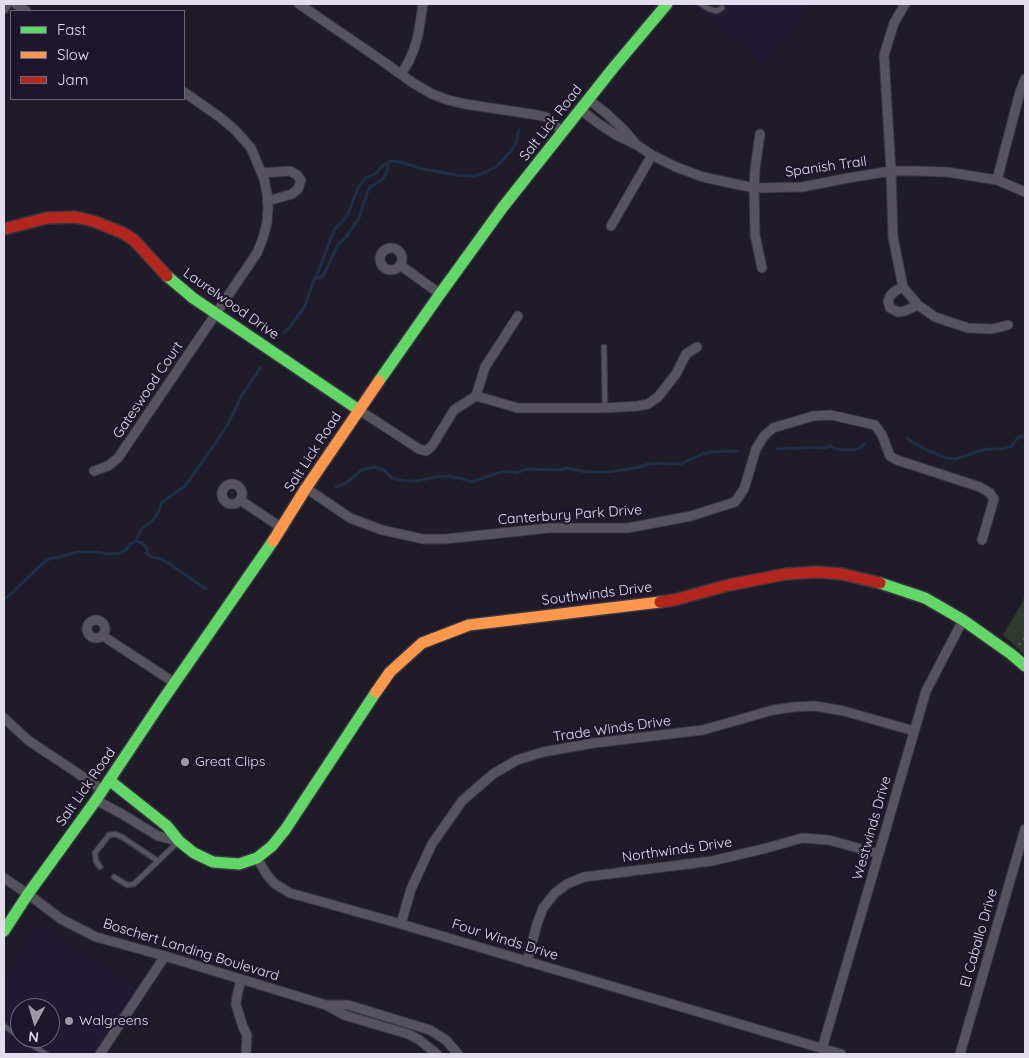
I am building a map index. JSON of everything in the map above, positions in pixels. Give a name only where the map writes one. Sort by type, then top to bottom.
[{"type":"street","points":[[4,9],[7,4]]},
{"type":"street","points":[[298,4],[420,88],[448,100],[465,104],[546,117],[563,132]]},
{"type":"street","points":[[401,74],[414,49],[423,4]]},
{"type":"street","name":"Salt Lick Road","points":[[4,931],[282,528],[358,410],[440,294],[503,207],[614,67],[667,4]]},
{"type":"street","points":[[905,4],[894,23],[884,55],[893,238],[903,287],[918,305],[935,316],[968,328],[992,329],[1008,325]]},
{"type":"street","points":[[996,180],[1025,79]]},
{"type":"street","name":"Gateswood Court","points":[[94,471],[108,466],[118,458],[257,254],[267,223],[268,201],[264,179],[251,148],[222,118],[185,93]]},
{"type":"street","name":"Spanish Trail","points":[[589,100],[607,114],[637,145]]},
{"type":"street","name":"Spanish Trail","points":[[581,110],[618,136],[676,167],[703,177],[754,188],[802,187],[890,171],[916,170],[947,172],[996,180],[1025,192]]},
{"type":"street","points":[[760,134],[754,188],[755,235],[762,268]]},
{"type":"street","points":[[611,226],[652,155]]},
{"type":"street","points":[[262,173],[290,171],[297,174],[301,180],[298,190],[292,194],[268,201]]},
{"type":"street","name":"Laurelwood Drive","points":[[4,229],[47,218],[75,217],[93,221],[121,232],[134,240],[168,278],[179,287],[358,410]]},
{"type":"street","points":[[400,265],[440,294]]},
{"type":"street","points":[[903,287],[890,296],[888,301],[890,308],[898,312],[918,305]]},
{"type":"street","points":[[358,410],[419,449],[426,451],[432,446],[454,410],[476,396],[486,367],[518,316]]},
{"type":"street","points":[[476,396],[518,408],[605,408],[648,404],[658,397],[676,374],[686,354],[697,348]]},
{"type":"street","name":"Canterbury Park Drive","points":[[306,488],[350,518],[382,530],[423,539],[446,539],[549,528],[628,528],[691,516],[735,502],[744,489],[756,449],[764,436],[773,428],[812,416],[831,415],[875,425],[882,435],[890,456],[897,460],[990,493],[994,500],[982,540]]},
{"type":"street","points":[[240,500],[282,528]]},
{"type":"street","name":"Southwinds Drive","points":[[257,858],[272,846],[285,830],[390,672],[422,643],[468,625],[674,600],[729,585],[786,574],[817,572],[842,574],[876,582],[925,598],[964,620],[1025,666]]},
{"type":"street","name":"Westwinds Drive","points":[[822,1049],[926,690],[964,620]]},
{"type":"street","points":[[103,636],[175,684]]},
{"type":"street","name":"Trade Winds Drive","points":[[401,924],[411,889],[432,844],[462,801],[493,774],[517,760],[543,752],[594,743],[703,730],[773,710],[794,707],[815,706],[844,711],[914,731]]},
{"type":"street","points":[[4,718],[122,814],[158,836],[179,841]]},
{"type":"street","points":[[109,780],[167,826],[179,841],[194,853],[213,862],[230,864],[239,864],[257,858]]},
{"type":"street","name":"El Caballo Drive","points":[[960,1054],[1025,829]]},
{"type":"street","name":"Northwinds Drive","points":[[527,962],[537,924],[544,908],[555,893],[567,884],[584,877],[712,861],[802,838],[829,840],[879,854]]},
{"type":"street","name":"Four Winds Drive","points":[[257,858],[275,884],[290,893],[841,1054]]},
{"type":"street","name":"Boschert Landing Boulevard","points":[[4,878],[61,918],[91,935],[109,942],[165,956],[326,1005],[344,1015],[408,1034],[418,1039],[437,1054]]},
{"type":"street","points":[[100,1054],[165,956]]},
{"type":"street","points":[[242,980],[236,1005],[247,1035],[246,1054]]},
{"type":"street","name":"Boschert Landing Boulevard","points":[[326,1005],[348,1005],[430,1030],[446,1040],[458,1054]]},
{"type":"lane","points":[[701,4],[709,9],[717,10],[722,8]]},
{"type":"lane","points":[[604,348],[605,408]]},
{"type":"lane","points":[[100,867],[96,861],[95,853],[109,835],[116,834],[158,862]]},
{"type":"lane","points":[[114,877],[127,885],[134,884],[179,841]]},
{"type":"shaded area","points":[[691,4],[812,4],[763,63]]},
{"type":"shaded area","points":[[38,925],[138,989],[93,1054],[4,1054],[4,978]]},
{"type":"green space","points":[[1025,590],[1025,655],[1003,635],[1023,601]]},
{"type":"waterway","points":[[284,333],[305,306],[334,230],[347,216],[359,186],[366,178],[377,173],[381,167],[390,161],[423,169],[475,176],[496,167],[516,143],[519,130]]},
{"type":"waterway","points":[[315,279],[323,276],[338,245],[347,236],[359,218],[369,188],[383,179],[389,162]]},
{"type":"waterway","points":[[136,541],[142,528],[152,521],[158,513],[162,502],[185,486],[227,426],[242,395],[261,367]]},
{"type":"waterway","points":[[907,438],[929,451],[947,458],[956,459],[979,451],[1009,447],[1012,446],[1018,437],[1025,436]]},
{"type":"waterway","points":[[777,449],[824,448],[830,446],[835,449],[852,450],[860,448],[865,443]]},
{"type":"waterway","points":[[336,487],[346,483],[362,470],[374,467],[384,470],[392,478],[404,481],[449,476],[472,482],[508,471],[516,473],[528,469],[560,470],[566,468],[586,472],[609,472],[648,464],[681,464],[710,452],[737,451]]},
{"type":"waterway","points":[[4,600],[46,560],[78,552],[120,553],[136,541],[142,543],[147,548],[147,554],[168,563],[206,589]]},
{"type":"traffic: fast","points":[[379,381],[503,207],[614,67],[667,4]]},
{"type":"traffic: fast","points":[[167,276],[193,298],[359,410]]},
{"type":"traffic: fast","points":[[4,931],[273,541]]},
{"type":"traffic: fast","points":[[880,583],[925,598],[963,620],[1025,666]]},
{"type":"traffic: fast","points":[[109,780],[167,826],[179,841],[194,853],[213,862],[239,864],[257,858],[272,846],[285,830],[376,692]]},
{"type":"traffic: slow","points":[[273,541],[306,488],[379,381]]},
{"type":"traffic: slow","points":[[376,692],[390,672],[422,643],[469,625],[660,602]]},
{"type":"traffic: jam","points":[[4,229],[47,218],[75,217],[93,221],[121,232],[134,240],[167,276]]},
{"type":"traffic: jam","points":[[660,602],[729,585],[786,574],[817,572],[842,574],[880,583]]},
{"type":"place","name":"Great Clips","points":[[185,762]]},
{"type":"place","name":"Walgreens","points":[[69,1021]]}]
